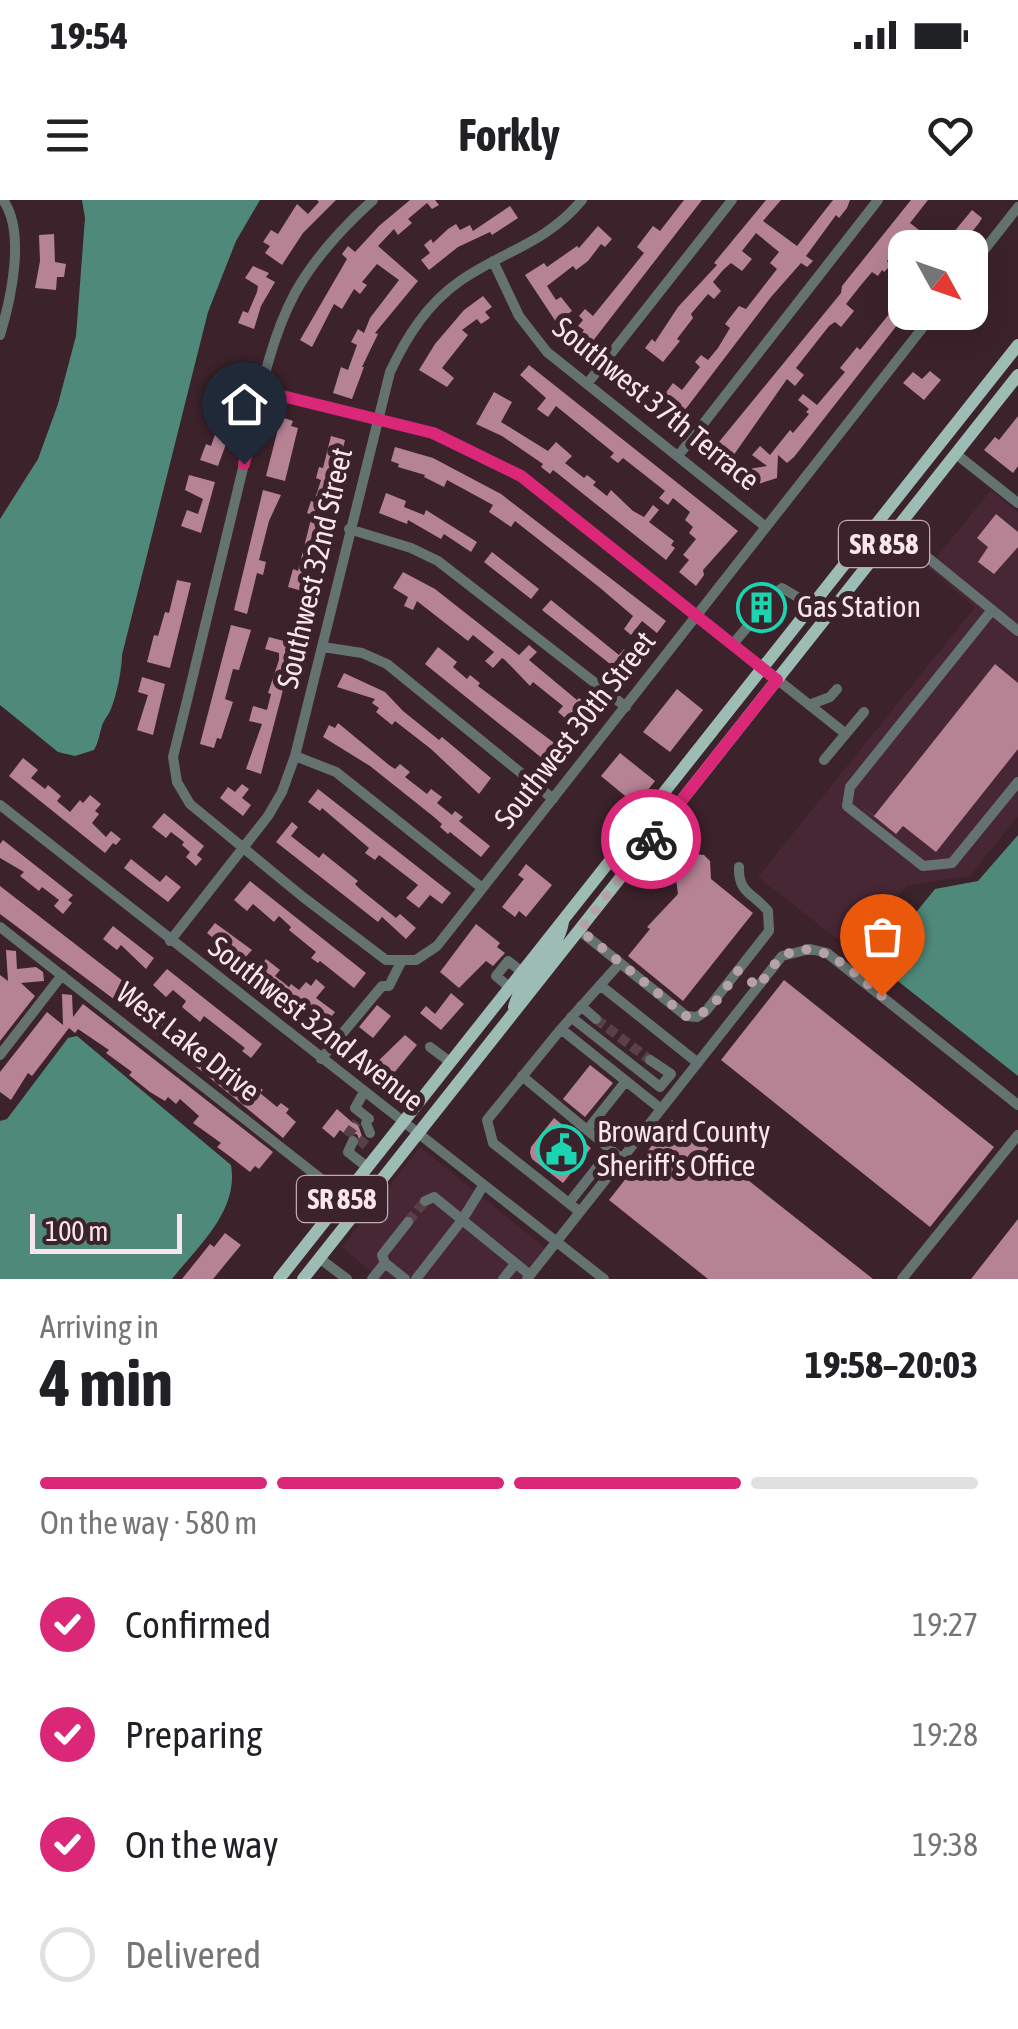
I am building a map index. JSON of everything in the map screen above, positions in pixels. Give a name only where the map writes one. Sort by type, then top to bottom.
[{"type":"main road","name":"SR 858","points":[[280,1278],[1018,345]]},
{"type":"main road","points":[[956,454],[961,430],[1010,368],[1018,345]]},
{"type":"main road","name":"SR 858","points":[[303,1279],[1017,380]]},
{"type":"main road","points":[[894,531],[898,515],[935,468],[936,448]]},
{"type":"main road","points":[[580,930],[586,903],[628,849],[634,829]]},
{"type":"main road","points":[[512,1014],[518,992],[560,940],[563,919]]},
{"type":"street","points":[[0,336],[16,239],[14,216],[3,200]]},
{"type":"street","points":[[321,1059],[382,986],[390,986],[401,962],[386,960],[190,804],[177,782],[174,757],[282,322],[294,294],[324,250],[373,200]]},
{"type":"street","name":"Southwest 32nd Street","points":[[170,941],[282,792],[323,647],[377,419],[390,372],[408,335],[445,294],[493,262],[547,235],[582,200]]},
{"type":"street","points":[[587,384],[732,200]]},
{"type":"street","points":[[678,456],[878,200]]},
{"type":"street","points":[[988,245],[1018,207]]},
{"type":"street","name":"Southwest 37th Terrace","points":[[493,262],[530,334],[547,352],[766,527]]},
{"type":"street","name":"Southwest 30th Street","points":[[401,962],[416,960],[437,946],[921,330]]},
{"type":"street","points":[[262,391],[433,433],[521,476],[846,734]]},
{"type":"street","points":[[956,454],[1016,497]]},
{"type":"street","points":[[349,529],[410,548],[438,562],[626,708]]},
{"type":"street","points":[[894,531],[1018,631]]},
{"type":"street","points":[[770,598],[782,588],[812,605]]},
{"type":"street","points":[[992,610],[850,786],[847,806],[924,866],[952,862],[1018,782]]},
{"type":"street","points":[[733,644],[759,614]]},
{"type":"street","points":[[323,647],[362,653],[387,664],[553,799]]},
{"type":"street","points":[[809,705],[830,697],[837,689]]},
{"type":"street","points":[[824,760],[864,712]]},
{"type":"street","points":[[295,756],[336,772],[482,888]]},
{"type":"street","name":"Southwest 32nd Avenue","points":[[0,805],[604,1279]]},
{"type":"street","points":[[580,930],[686,1016],[696,1017],[706,1012],[769,931],[770,920],[759,900],[738,882],[740,867]]},
{"type":"street","name":"West Lake Drive","points":[[2,934],[62,975],[344,1197]]},
{"type":"street","points":[[424,1201],[434,1198],[528,1277],[782,956],[810,948],[828,953],[1018,1105]]},
{"type":"street","points":[[580,1212],[492,1143],[487,1120],[620,963]]},
{"type":"street","points":[[738,971],[758,987]]},
{"type":"street","points":[[0,1054],[62,975]]},
{"type":"street","points":[[600,985],[698,1062]]},
{"type":"street","points":[[581,1006],[596,1019]]},
{"type":"street","points":[[571,1017],[660,1086],[671,1074],[654,1062],[674,1044]]},
{"type":"street","points":[[561,1029],[661,1109]]},
{"type":"street","points":[[430,1046],[450,1062]]},
{"type":"street","points":[[522,1076],[622,1159]]},
{"type":"street","points":[[587,1130],[626,1081]]},
{"type":"street","points":[[364,1092],[355,1108],[365,1125],[381,1106]]},
{"type":"street","points":[[902,1279],[1018,1135]]},
{"type":"street","points":[[352,1142],[348,1152],[368,1167]]},
{"type":"street","points":[[568,1203],[602,1161]]},
{"type":"street","points":[[416,1279],[484,1186]]},
{"type":"street","points":[[404,1279],[385,1263],[382,1255],[408,1222]]},
{"type":"street","points":[[320,1258],[347,1279]]},
{"type":"street","points":[[372,1279],[385,1263]]},
{"type":"street","points":[[503,1279],[516,1264]]},
{"type":"shaded area","points":[[82,200],[260,200],[236,241],[208,312],[112,706],[94,750],[75,756],[58,752],[0,705],[0,519],[38,459],[76,336],[85,218]]},
{"type":"shaded area","points":[[991,490],[1018,512],[1018,816],[970,876],[907,885],[854,952],[758,877],[975,607],[928,568]]},
{"type":"shaded area","points":[[1018,835],[1018,1076],[875,963],[935,889],[978,881]]},
{"type":"shaded area","points":[[77,1036],[231,1165],[232,1182],[223,1213],[172,1279],[0,1279],[0,1121],[7,1119],[68,1038]]},
{"type":"shaded area","points":[[420,1147],[545,1248],[521,1279],[380,1279],[342,1247]]},
{"type":"building","points":[[317,200],[336,200],[303,233],[282,265],[265,253],[270,246],[263,242],[271,230],[278,234],[297,204],[308,214]]},
{"type":"building","points":[[410,200],[435,200],[439,205],[432,209],[427,203],[408,219],[412,223],[398,235],[394,229],[378,246],[418,281],[375,333],[378,334],[352,399],[333,393],[341,367],[348,370],[357,345],[351,342],[358,329],[364,333],[370,318],[399,280],[377,264],[362,282],[367,285],[360,294],[354,289],[342,309],[334,304],[312,347],[300,340],[347,259],[342,254],[348,246],[355,252]]},
{"type":"building","points":[[684,200],[702,200],[582,355],[571,346],[584,330],[578,326],[583,320],[579,316],[585,309],[593,316],[644,253],[637,247],[653,226],[660,231]]},
{"type":"building","points":[[766,200],[781,200],[763,221],[797,246],[833,200],[850,200],[806,256],[813,261],[807,267],[801,263],[771,297],[675,423],[664,414],[674,402],[665,395],[667,391],[673,383],[682,390],[700,367],[695,362],[701,355],[708,360],[718,348],[730,328],[725,324],[739,306],[746,309],[777,269],[770,263],[779,252],[756,233],[742,251],[752,259],[742,271],[731,263],[723,270],[713,282],[721,291],[714,299],[708,294],[691,314],[693,318],[677,339],[680,341],[663,362],[645,348],[652,339],[655,342],[678,307],[717,265],[714,263]]},
{"type":"building","points":[[911,200],[928,200],[910,223],[919,230],[888,230],[888,268],[878,276],[872,272],[861,285],[846,304],[854,311],[841,327],[835,322],[829,326],[796,368],[804,375],[795,386],[787,379],[726,466],[711,454],[714,448],[841,293],[842,286]]},
{"type":"building","points":[[510,206],[518,218],[492,235],[490,232],[458,247],[429,270],[421,260],[430,253],[424,245],[431,239],[433,243],[456,224],[460,230],[470,225],[473,231]]},
{"type":"building","points":[[972,210],[982,218],[973,230],[955,230]]},
{"type":"building","points":[[598,226],[612,239],[605,247],[601,244],[576,270],[573,266],[547,286],[556,300],[561,297],[572,311],[556,322],[525,275],[579,248]]},
{"type":"building","points":[[54,234],[55,262],[66,264],[64,277],[57,277],[56,290],[35,288],[39,235]]},
{"type":"building","points":[[253,266],[269,273],[266,277],[275,282],[254,329],[238,323],[243,311],[248,313],[257,292],[258,286],[245,278]]},
{"type":"building","points":[[483,296],[492,307],[485,312],[490,318],[481,324],[477,319],[462,330],[468,335],[442,368],[454,378],[447,387],[419,370],[464,310]]},
{"type":"building","points":[[888,315],[888,330],[893,330],[794,457],[787,463],[778,455],[777,478],[755,485],[749,469],[767,466],[752,455],[760,446],[770,455],[790,430],[793,433],[809,414],[809,409],[798,400],[803,394],[817,405],[845,372],[840,368],[857,347],[860,350]]},
{"type":"building","points":[[529,365],[738,531],[703,570],[696,586],[679,572],[689,560],[683,555],[696,539],[689,533],[693,527],[685,520],[690,512],[673,498],[668,505],[659,498],[665,491],[623,458],[618,463],[610,457],[614,453],[556,406],[548,417],[537,409],[546,398],[520,375]]},
{"type":"building","points":[[930,371],[941,380],[924,400],[903,383],[913,372],[922,379]]},
{"type":"building","points":[[494,392],[512,402],[501,422],[548,451],[556,442],[572,456],[565,463],[596,482],[593,485],[607,496],[611,490],[633,511],[644,517],[653,505],[659,510],[649,522],[674,541],[671,545],[675,548],[666,560],[553,470],[550,474],[541,467],[543,464],[502,436],[476,424]]},
{"type":"building","points":[[225,403],[236,407],[218,466],[200,460],[206,444],[211,446],[217,429],[210,427]]},
{"type":"building","points":[[1018,416],[1018,466],[1013,473],[984,450],[995,437],[999,440]]},
{"type":"building","points":[[281,417],[293,421],[291,426],[298,428],[285,481],[266,476]]},
{"type":"building","points":[[331,436],[345,440],[306,592],[288,587],[293,569],[298,571],[312,515],[307,513],[321,480],[316,478],[319,467],[323,468]]},
{"type":"building","points":[[395,447],[433,458],[501,494],[666,621],[657,633],[642,621],[631,635],[624,629],[633,616],[599,587],[515,521],[511,527],[489,512],[493,505],[447,480],[444,487],[425,475],[398,467],[391,461]]},
{"type":"building","points":[[189,475],[215,482],[201,533],[181,526],[187,510],[198,514],[203,499],[185,490]]},
{"type":"building","points":[[263,490],[281,495],[269,521],[259,560],[266,562],[263,575],[257,573],[247,614],[234,610]]},
{"type":"building","points":[[386,493],[406,501],[404,507],[424,515],[426,510],[477,542],[471,552],[444,534],[441,539],[408,520],[407,524],[379,513]]},
{"type":"building","points":[[996,514],[1018,532],[1018,547],[994,574],[978,562],[988,547],[977,538]]},
{"type":"building","points":[[492,552],[539,589],[531,599],[484,562]]},
{"type":"building","points":[[403,572],[435,589],[519,655],[529,645],[537,652],[529,660],[596,711],[580,731],[558,712],[563,706],[533,682],[530,686],[505,660],[502,658],[493,668],[485,661],[494,652],[473,635],[468,641],[417,601],[413,610],[404,606],[408,597],[393,588]]},
{"type":"building","points":[[177,580],[191,583],[170,668],[147,662],[154,635],[158,636],[165,612],[169,613]]},
{"type":"building","points":[[551,600],[619,655],[624,649],[632,655],[627,661],[632,665],[624,675],[542,610]]},
{"type":"building","points":[[231,625],[251,630],[239,670],[233,669],[225,699],[233,702],[221,739],[217,738],[214,748],[200,744]]},
{"type":"building","points":[[269,637],[295,644],[261,774],[246,769],[262,724],[249,721],[253,706],[267,710],[279,660],[279,653],[265,649]]},
{"type":"building","points":[[438,647],[457,662],[453,667],[467,679],[470,675],[480,683],[478,686],[561,748],[557,752],[562,756],[553,767],[425,664]]},
{"type":"building","points":[[995,664],[1018,683],[1018,749],[936,852],[903,826],[896,834],[860,805],[874,816]]},
{"type":"building","points":[[344,673],[385,692],[403,711],[491,778],[479,794],[431,749],[395,721],[392,725],[376,712],[379,708],[372,703],[375,699],[337,687]]},
{"type":"building","points":[[142,677],[165,684],[153,735],[137,730],[148,695],[138,692]]},
{"type":"building","points":[[677,689],[703,710],[670,752],[643,732]]},
{"type":"building","points":[[338,723],[395,769],[400,764],[410,772],[405,777],[427,794],[431,789],[442,797],[437,803],[452,815],[455,811],[463,817],[459,821],[490,846],[481,857],[448,834],[434,817],[370,766],[323,737],[329,725],[335,728]]},
{"type":"building","points":[[620,753],[655,781],[636,805],[601,776]]},
{"type":"building","points":[[23,758],[38,770],[31,778],[61,796],[57,801],[70,812],[90,795],[101,804],[92,823],[106,837],[111,831],[121,839],[116,845],[113,843],[105,853],[9,776]]},
{"type":"building","points":[[242,784],[249,789],[242,798],[251,805],[243,816],[220,798],[228,787],[235,792]]},
{"type":"building","points":[[318,789],[451,893],[442,904],[430,895],[419,908],[406,898],[418,885],[379,855],[375,860],[365,853],[369,848],[322,808],[320,811],[308,802]]},
{"type":"building","points":[[164,813],[204,846],[197,855],[202,859],[196,866],[186,857],[190,852],[182,845],[184,842],[171,832],[166,838],[152,827]]},
{"type":"building","points":[[292,822],[298,827],[291,836],[319,858],[323,853],[358,881],[355,884],[361,890],[396,918],[400,914],[416,928],[406,939],[382,917],[378,922],[276,842]]},
{"type":"building","points":[[3,840],[73,895],[63,914],[54,906],[59,900],[42,887],[39,891],[20,876],[24,872],[0,858]]},
{"type":"building","points":[[704,855],[710,861],[711,879],[753,913],[683,1001],[628,956],[650,929],[647,927],[678,894],[675,872],[685,857]]},
{"type":"building","points":[[131,859],[160,882],[166,875],[181,887],[168,902],[124,868]]},
{"type":"building","points":[[526,864],[552,885],[526,917],[519,911],[515,917],[502,907],[524,879],[518,875]]},
{"type":"building","points":[[250,881],[366,973],[354,988],[311,958],[316,952],[289,930],[291,927],[279,916],[274,922],[253,904],[247,911],[234,900]]},
{"type":"building","points":[[0,886],[123,981],[120,985],[136,998],[152,1005],[188,1038],[190,1035],[203,1044],[263,1090],[260,1093],[277,1107],[281,1103],[289,1109],[286,1113],[296,1122],[283,1138],[111,997],[0,914]]},
{"type":"building","points":[[215,923],[252,950],[242,961],[207,933]]},
{"type":"building","points":[[476,924],[500,943],[497,947],[505,953],[493,966],[486,961],[459,988],[440,972]]},
{"type":"building","points":[[113,926],[154,958],[146,969],[121,945],[117,950],[103,939]]},
{"type":"building","points":[[6,950],[16,951],[17,969],[36,967],[43,972],[44,981],[21,983],[35,996],[0,1041],[0,975],[8,981]]},
{"type":"building","points":[[266,959],[280,970],[275,976],[289,987],[291,984],[299,990],[306,982],[311,986],[316,979],[325,987],[316,998],[335,1012],[324,1026],[255,973]]},
{"type":"building","points":[[167,969],[262,1044],[251,1058],[242,1051],[245,1048],[204,1016],[200,1022],[182,1007],[186,1001],[173,990],[166,997],[153,985]]},
{"type":"building","points":[[784,980],[994,1147],[930,1227],[721,1060]]},
{"type":"building","points":[[451,993],[464,1004],[441,1030],[420,1013],[426,1006],[435,1014]]},
{"type":"building","points":[[62,994],[72,995],[73,1017],[83,1004],[273,1152],[259,1169],[255,1166],[250,1172],[217,1147],[221,1143],[193,1123],[199,1116],[180,1099],[176,1104],[168,1097],[165,1101],[150,1092],[129,1075],[132,1072],[106,1053],[109,1050],[78,1029],[75,1033],[69,1028],[32,1076],[28,1073],[11,1100],[0,1092],[0,1072],[47,1012],[63,1025]]},
{"type":"building","points":[[377,1005],[391,1016],[373,1038],[359,1027]]},
{"type":"building","points":[[405,1035],[417,1045],[389,1079],[373,1066]]},
{"type":"building","points":[[590,1065],[613,1083],[585,1117],[563,1099]]},
{"type":"building","points":[[337,1109],[353,1123],[357,1122],[367,1141],[362,1148],[357,1134],[346,1135],[340,1130],[334,1138],[322,1128]]},
{"type":"building","points":[[554,1118],[591,1148],[563,1183],[532,1159],[530,1153]]},
{"type":"building","points":[[672,1120],[873,1279],[708,1279],[609,1200]]},
{"type":"building","points":[[1018,1219],[1018,1279],[971,1279]]},
{"type":"building","points":[[225,1233],[241,1245],[213,1279],[182,1279],[210,1244],[214,1247]]},
{"type":"tunnel","points":[[596,1019],[650,1060]]},
{"type":"tunnel","points":[[347,1136],[357,1122]]},
{"type":"tunnel","points":[[359,1146],[370,1133]]},
{"type":"tunnel","points":[[408,1222],[425,1201]]},
{"type":"way so far","points":[[651,839],[580,930],[686,1016],[706,1012],[738,971],[758,987],[782,956],[810,948],[828,953],[882,996]]},
{"type":"place","name":"Gas Station","points":[[762,607]]},
{"type":"place","name":"Broward County Sheriff's Office","points":[[562,1149]]},
{"type":"route","points":[[244,464],[262,391],[433,433],[521,476],[777,680],[651,839]]}]
